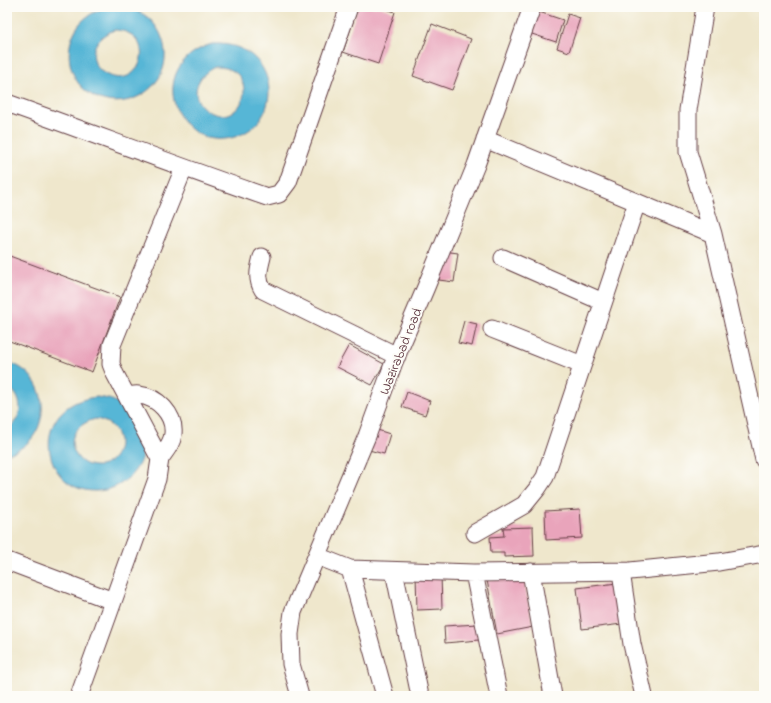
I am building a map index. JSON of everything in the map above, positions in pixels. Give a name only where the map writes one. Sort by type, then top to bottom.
[{"type":"street","points":[[7,103],[267,197],[279,194],[288,182],[349,7]]},
{"type":"street","name":"Wazirabad road","points":[[300,696],[291,664],[290,634],[293,612],[367,436],[397,356],[485,139],[532,7]]},
{"type":"street","points":[[705,7],[688,110],[688,152],[713,234],[764,460]]},
{"type":"street","points":[[485,139],[713,234]]},
{"type":"street","points":[[160,459],[111,364],[112,345],[184,168]]},
{"type":"street","points":[[475,533],[524,504],[545,477],[637,202]]},
{"type":"street","points":[[262,257],[258,275],[258,284],[263,290],[397,356]]},
{"type":"street","points":[[503,258],[603,302]]},
{"type":"street","points":[[492,329],[582,365]]},
{"type":"street","points":[[79,696],[157,479],[160,459],[169,447],[173,434],[171,419],[160,404],[152,399],[139,395],[127,396]]},
{"type":"street","points":[[317,556],[350,569],[474,573],[625,571],[719,562],[764,554]]},
{"type":"street","points":[[7,560],[113,601]]},
{"type":"street","points":[[350,569],[385,696]]},
{"type":"street","points":[[394,571],[420,696]]},
{"type":"street","points":[[625,571],[632,644],[644,696]]},
{"type":"street","points":[[530,572],[554,696]]},
{"type":"street","points":[[474,573],[499,696]]},
{"type":"water","points":[[107,7],[130,9],[146,16],[153,22],[159,31],[165,49],[163,69],[159,78],[142,95],[120,102],[98,98],[88,93],[79,84],[74,76],[69,57],[75,30],[81,22],[88,16]],"holes":[[[115,30],[128,33],[137,40],[141,49],[141,58],[138,67],[131,74],[122,78],[110,76],[102,72],[97,67],[94,59],[93,53],[97,43],[105,35]]]},
{"type":"water","points":[[212,44],[234,46],[251,55],[263,68],[268,84],[268,101],[262,117],[250,130],[231,138],[211,139],[194,132],[182,119],[175,103],[173,86],[178,69],[191,54]],"holes":[[[215,67],[229,69],[238,75],[243,83],[244,93],[241,103],[235,110],[227,114],[215,114],[200,104],[196,93],[198,82],[205,73]]]},
{"type":"water","points":[[7,362],[22,369],[33,380],[40,393],[42,408],[40,423],[33,436],[22,447],[7,454],[7,429],[17,419],[20,408],[17,396],[7,386]]},
{"type":"water","points":[[97,397],[113,401],[125,408],[140,430],[143,447],[142,457],[132,474],[116,486],[106,490],[96,491],[77,487],[62,478],[53,463],[49,447],[51,430],[60,414],[75,403]],"holes":[[[96,419],[108,423],[115,430],[119,439],[115,456],[109,463],[100,466],[89,465],[82,462],[78,458],[72,445],[72,440],[77,430],[85,423]]]},
{"type":"building","points":[[358,7],[380,7],[395,12],[378,64],[343,52]]},
{"type":"building","points":[[536,11],[563,20],[556,42],[529,33]]},
{"type":"building","points":[[568,14],[580,18],[569,52],[557,48]]},
{"type":"building","points":[[432,24],[471,39],[452,90],[413,76]]},
{"type":"building","points":[[443,251],[458,253],[454,282],[439,280]]},
{"type":"building","points":[[7,255],[120,297],[92,372],[7,340]]},
{"type":"building","points":[[464,321],[477,324],[472,346],[458,343]]},
{"type":"building","points":[[349,345],[384,364],[372,385],[337,367]]},
{"type":"building","points":[[407,392],[430,401],[425,415],[402,407]]},
{"type":"building","points":[[371,428],[390,434],[384,454],[365,449]]},
{"type":"building","points":[[580,509],[582,538],[546,540],[545,511]]},
{"type":"building","points":[[533,527],[534,556],[504,557],[504,553],[491,553],[490,537],[504,536],[503,528]]},
{"type":"building","points":[[441,574],[442,609],[417,610],[416,575]]},
{"type":"building","points":[[523,574],[533,627],[497,634],[487,580]]},
{"type":"building","points":[[617,583],[622,624],[582,629],[577,588]]},
{"type":"building","points":[[478,624],[479,640],[445,643],[444,626]]}]
